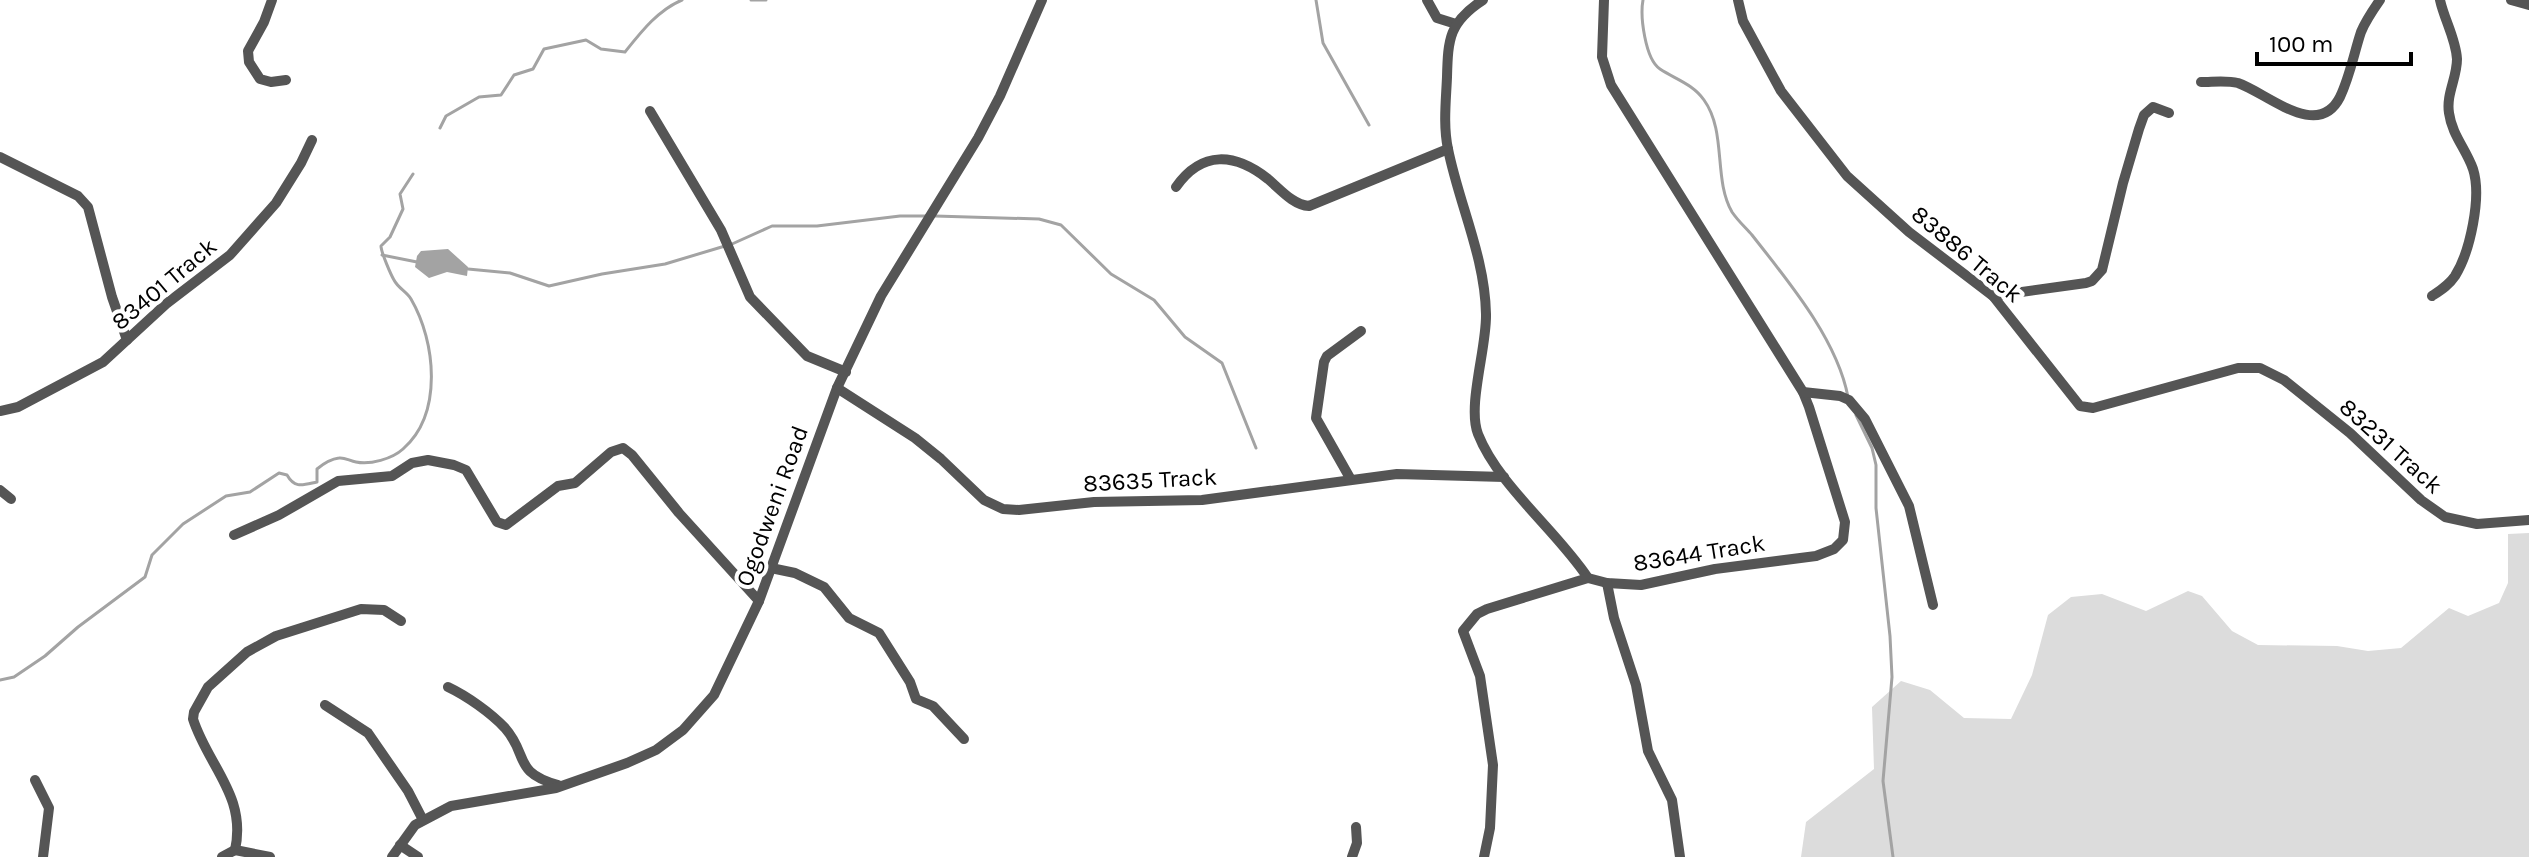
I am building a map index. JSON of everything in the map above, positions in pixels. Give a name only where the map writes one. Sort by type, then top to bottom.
[{"type":"street","points":[[272,0],[248,56],[260,79],[271,82],[286,80]]},
{"type":"street","name":"Ogodweni Road","points":[[392,857],[415,825],[451,806],[560,786],[643,756],[683,730],[714,695],[759,601],[837,388],[881,296],[978,138],[1042,0]]},
{"type":"street","points":[[1427,0],[1437,18],[1456,24]]},
{"type":"street","points":[[1483,0],[1462,15],[1449,41],[1444,122],[1485,298],[1486,331],[1476,428],[1504,477],[1588,578],[1487,609],[1465,626],[1464,635],[1480,676],[1493,765],[1490,828],[1484,857]]},
{"type":"street","name":"83644 Track","points":[[1588,578],[1607,583],[1641,585],[1715,569],[1816,556],[1839,546],[1845,534],[1843,513],[1803,392],[1611,85],[1602,57],[1604,0]]},
{"type":"street","name":"83886 Track","points":[[1738,0],[1743,21],[1781,91],[1847,176],[1909,232],[1993,296],[2080,406],[2093,408],[2238,368]]},
{"type":"street","points":[[2201,82],[2239,84],[2295,112],[2317,116],[2325,113],[2338,101],[2361,34],[2380,0]]},
{"type":"street","points":[[2432,296],[2454,278],[2462,263],[2477,190],[2473,170],[2455,139],[2451,124],[2449,94],[2457,58],[2440,0]]},
{"type":"street","points":[[2511,0],[2529,5]]},
{"type":"street","points":[[1993,296],[2086,283],[2097,277],[2104,263],[2123,183],[2144,115],[2153,107],[2169,113]]},
{"type":"street","points":[[650,111],[721,230],[750,297],[807,356],[846,372]]},
{"type":"street","name":"83401 Track","points":[[0,411],[18,407],[103,362],[166,304],[238,248],[276,203],[312,140]]},
{"type":"street","points":[[1176,187],[1185,174],[1202,163],[1223,159],[1251,167],[1298,204],[1309,206],[1448,149]]},
{"type":"street","points":[[0,157],[78,196],[88,207],[127,340]]},
{"type":"street","points":[[1350,478],[1319,427],[1316,409],[1327,356],[1361,331]]},
{"type":"street","name":"83231 Track","points":[[2238,368],[2260,368],[2284,380],[2357,438],[2421,500],[2445,517],[2477,524],[2529,520]]},
{"type":"street","name":"83635 Track","points":[[837,388],[902,429],[941,459],[984,500],[1003,509],[1094,502],[1202,500],[1397,474],[1504,477]]},
{"type":"street","points":[[1803,392],[1830,394],[1849,400],[1865,419],[1909,506],[1933,605]]},
{"type":"street","points":[[234,535],[279,515],[338,481],[392,476],[412,463],[428,460],[466,470],[497,522],[506,525],[558,486],[575,483],[611,452],[623,448],[759,601]]},
{"type":"street","points":[[0,490],[11,499]]},
{"type":"street","points":[[771,568],[795,573],[826,589],[848,618],[881,634],[910,682],[916,699],[933,706],[964,739]]},
{"type":"street","points":[[1607,583],[1614,618],[1636,685],[1648,751],[1672,800],[1680,857]]},
{"type":"street","points":[[235,850],[238,828],[234,804],[228,786],[215,767],[193,719],[205,690],[247,652],[276,636],[304,626],[361,609],[384,610],[401,621]]},
{"type":"street","points":[[448,687],[473,701],[506,729],[526,767],[539,780],[560,786]]},
{"type":"street","points":[[325,705],[368,733],[408,791],[423,820]]},
{"type":"street","points":[[35,780],[49,808],[43,857]]},
{"type":"street","points":[[1352,857],[1357,843],[1356,827]]},
{"type":"street","points":[[400,845],[418,857]]},
{"type":"street","points":[[222,857],[235,850]]},
{"type":"street","points":[[235,850],[237,853],[270,857]]},
{"type":"shaded area","points":[[448,249],[468,267],[467,276],[447,272],[429,278],[415,267],[421,251]]},
{"type":"shaded area","points":[[2529,533],[2529,857],[1801,857],[1806,822],[1874,769],[1872,707],[1901,681],[1930,690],[1964,718],[2011,719],[2032,675],[2048,615],[2071,597],[2102,594],[2146,611],[2188,591],[2202,596],[2232,631],[2258,645],[2337,646],[2368,651],[2401,648],[2449,608],[2468,616],[2499,603],[2508,583],[2508,534]]},
{"type":"waterway","points":[[440,128],[446,116],[479,97],[501,95],[514,75],[533,69],[544,49],[586,40],[601,49],[625,52],[658,16],[682,0]]},
{"type":"waterway","points":[[751,0],[766,0]]},
{"type":"waterway","points":[[1316,0],[1323,43],[1369,125]]},
{"type":"waterway","points":[[1643,0],[1643,26],[1647,47],[1655,64],[1700,94],[1704,100],[1715,126],[1723,185],[1732,212],[1781,272],[1822,332],[1842,375],[1848,397]]},
{"type":"waterway","points":[[0,680],[14,677],[45,656],[145,577],[152,555],[183,524],[226,496],[250,492],[279,473],[287,475],[296,484],[317,482],[317,469],[330,461],[341,458],[362,463],[381,460],[398,453],[416,434],[425,417],[430,397],[430,356],[419,316],[409,297],[394,280],[381,246],[390,237],[403,209],[400,194],[413,174]]},
{"type":"waterway","points":[[732,244],[772,226],[817,226],[900,216],[927,216]]},
{"type":"waterway","points":[[935,216],[1039,219],[1061,225],[1111,274],[1154,300],[1185,337],[1222,363],[1256,448]]},
{"type":"waterway","points":[[468,269],[510,273],[549,286],[665,264],[725,246]]},
{"type":"waterway","points":[[382,255],[417,262]]},
{"type":"waterway","points":[[1856,415],[1872,448],[1876,465],[1876,508],[1892,677],[1883,781],[1893,857]]}]
